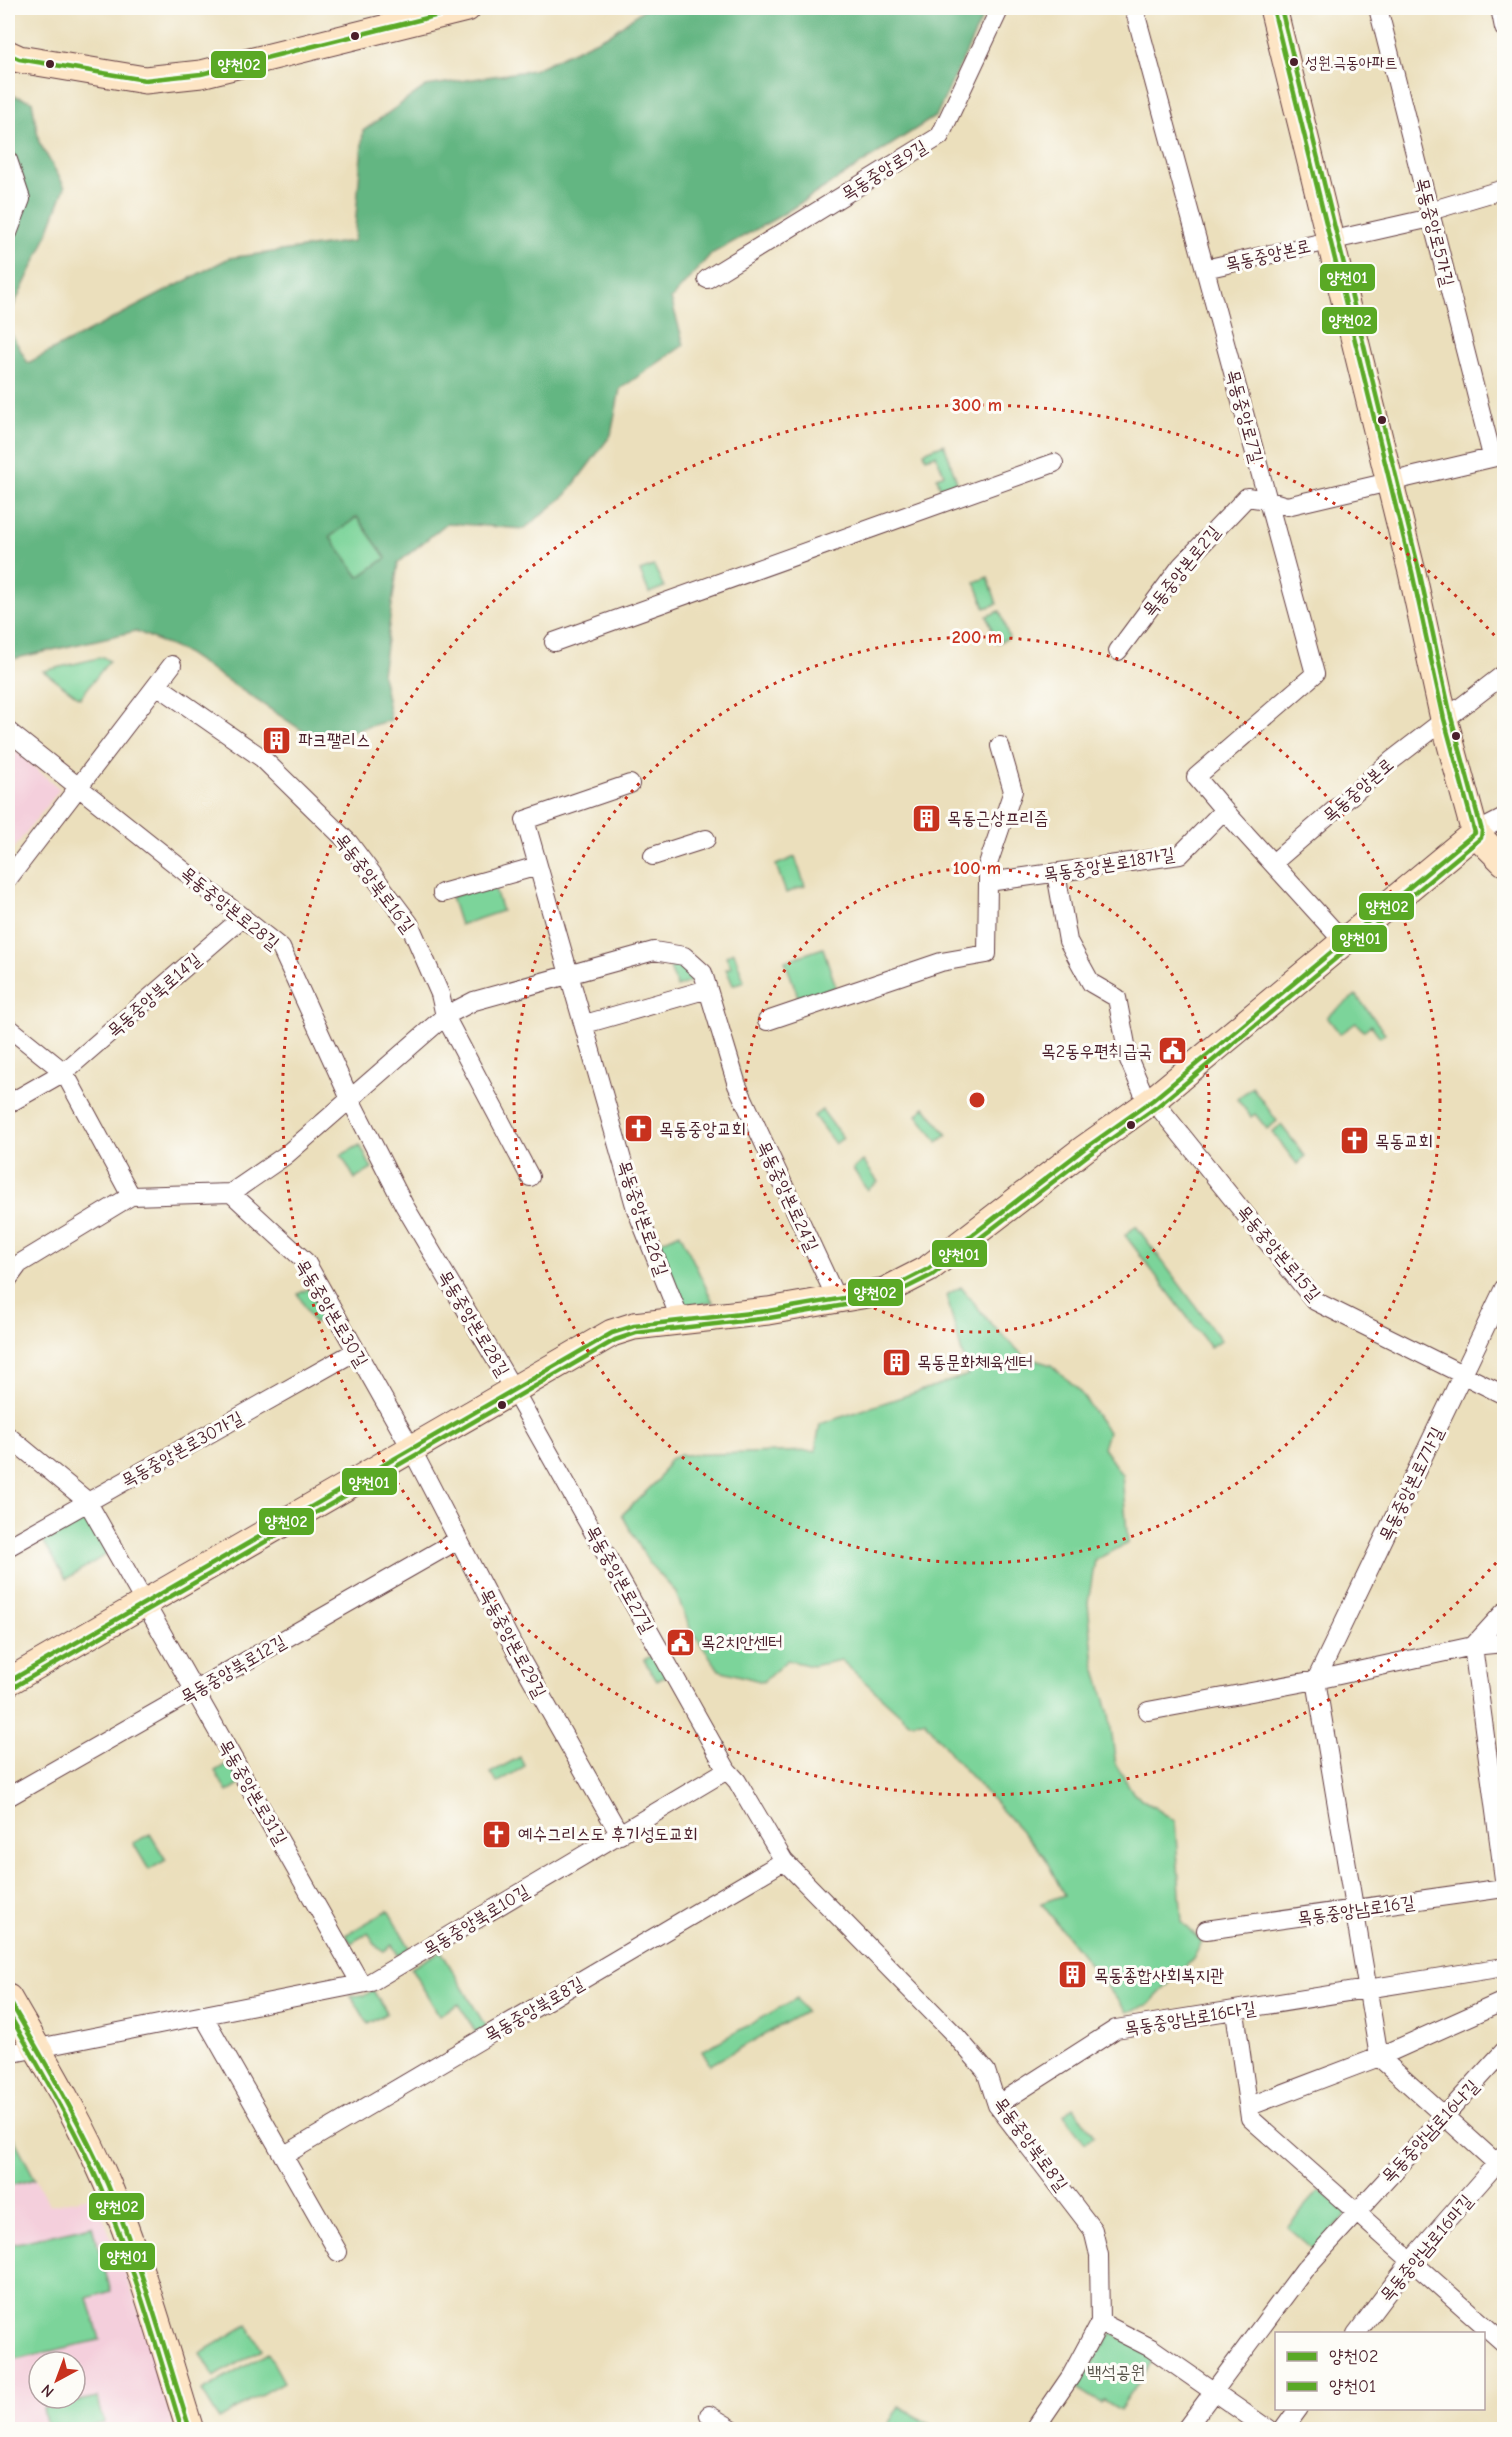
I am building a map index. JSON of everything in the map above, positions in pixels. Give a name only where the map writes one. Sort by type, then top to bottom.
[{"type":"street","points":[[8,54],[19,59],[144,80],[190,75],[467,8]]},
{"type":"street","name":"목동중앙로9길","points":[[707,279],[940,136],[1000,8]]},
{"type":"street","name":"목동중앙로7길","points":[[1134,8],[1315,674],[1197,777],[1224,810]]},
{"type":"street","name":"목동중앙본로","points":[[1273,8],[1390,481],[1444,719],[1475,833]]},
{"type":"street","name":"목동중앙로5가길","points":[[1378,8],[1430,214],[1498,455]]},
{"type":"street","points":[[1500,8],[1504,28]]},
{"type":"street","points":[[8,160],[21,199],[8,233]]},
{"type":"street","name":"목동중앙본로","points":[[1205,269],[1430,214],[1504,189]]},
{"type":"street","name":"목동중앙본로2길","points":[[1118,651],[1181,566],[1247,497],[1287,506],[1498,455]]},
{"type":"street","points":[[555,642],[1054,463]]},
{"type":"street","points":[[8,879],[172,664]]},
{"type":"street","points":[[1444,719],[1504,674]]},
{"type":"street","name":"목동중앙북로16길","points":[[157,685],[262,758],[349,843],[409,924],[440,994],[445,1016],[530,1177]]},
{"type":"street","name":"목동중앙본로","points":[[1273,864],[1391,761],[1444,719]]},
{"type":"street","name":"목동중앙본로28길","points":[[8,731],[281,948],[350,1099],[404,1204],[513,1389]]},
{"type":"street","points":[[767,1022],[941,962],[987,954],[988,864],[1012,791],[1000,746]]},
{"type":"street","name":"목동중앙본로26길","points":[[630,784],[525,820],[636,1209],[681,1321]]},
{"type":"street","points":[[1224,810],[1343,941]]},
{"type":"street","name":"목동중앙본로18가길","points":[[988,882],[1180,855],[1224,810]]},
{"type":"street","points":[[8,1682],[144,1601],[612,1333],[634,1326],[837,1300],[885,1291],[928,1269],[1084,1149],[1151,1102],[1475,833],[1504,818]]},
{"type":"street","points":[[1475,833],[1504,862]]},
{"type":"street","points":[[653,856],[706,839]]},
{"type":"street","points":[[442,893],[538,866]]},
{"type":"street","points":[[1056,873],[1068,941],[1091,983],[1117,998],[1129,1060],[1151,1102]]},
{"type":"street","name":"목동중앙북로14길","points":[[8,1104],[64,1072],[243,917]]},
{"type":"street","name":"목동중앙본로24길","points":[[571,975],[654,951],[684,956],[703,973],[742,1096],[837,1300]]},
{"type":"street","points":[[8,1279],[19,1264],[131,1196],[231,1193],[286,1155],[445,1016],[474,1001],[571,975]]},
{"type":"street","points":[[585,1024],[708,989]]},
{"type":"street","points":[[8,1027],[64,1072],[131,1196]]},
{"type":"street","name":"목동중앙본로15길","points":[[1151,1102],[1315,1301],[1504,1395]]},
{"type":"street","name":"목동중앙본로30길","points":[[231,1193],[306,1262],[411,1448]]},
{"type":"street","name":"목동중앙본로7가길","points":[[1316,1680],[1504,1288]]},
{"type":"street","name":"목동중앙본로30가길","points":[[8,1547],[356,1351]]},
{"type":"street","name":"목동중앙본로27길","points":[[513,1389],[727,1770]]},
{"type":"street","points":[[8,1436],[87,1502]]},
{"type":"street","name":"목동중앙본로29길","points":[[411,1448],[517,1653],[620,1835]]},
{"type":"street","name":"목동중앙본로31길","points":[[87,1502],[361,1984]]},
{"type":"street","name":"목동중앙북로12길","points":[[8,1797],[459,1540]]},
{"type":"street","points":[[1504,1612],[1473,1646],[1504,1879]]},
{"type":"street","points":[[1148,1711],[1316,1680],[1473,1646],[1504,1643]]},
{"type":"street","points":[[1316,1680],[1379,2057],[1444,2116],[1502,2163]]},
{"type":"street","name":"목동중앙북로10길","points":[[8,2054],[371,1982],[727,1770]]},
{"type":"street","name":"목동중앙북로8길","points":[[727,1770],[737,1781],[784,1861],[956,2036],[986,2071],[997,2105],[1093,2230],[1099,2255],[1100,2322],[1071,2376],[1034,2430]]},
{"type":"street","name":"목동중앙북로8길","points":[[283,2156],[784,1861]]},
{"type":"street","name":"목동중앙남로16길","points":[[1206,1930],[1354,1911],[1504,1888]]},
{"type":"street","name":"목동중앙남로16다길","points":[[997,2105],[1116,2029],[1235,2012],[1367,1988],[1504,1967]]},
{"type":"street","points":[[8,1998],[76,2117],[107,2183],[140,2269],[190,2430]]},
{"type":"street","points":[[1250,2106],[1379,2057],[1504,2001]]},
{"type":"street","points":[[1235,2012],[1250,2118],[1504,2343]]},
{"type":"street","points":[[203,2015],[338,2252]]},
{"type":"street","name":"목동중앙남로16나길","points":[[1185,2430],[1304,2270],[1504,2050]]},
{"type":"street","name":"목동중앙남로16마길","points":[[1358,2332],[1411,2261],[1502,2163]]},
{"type":"street","points":[[1100,2322],[1151,2348],[1269,2430]]},
{"type":"street","points":[[1283,2430],[1298,2410]]},
{"type":"street","points":[[709,2415],[734,2430]]},
{"type":"shaded area","points":[[8,745],[60,789],[8,856]]},
{"type":"shaded area","points":[[8,2127],[49,2205],[95,2196],[135,2299],[174,2429],[8,2429]]},
{"type":"green space","points":[[645,8],[987,8],[936,116],[780,216],[711,254],[671,299],[684,345],[620,389],[611,435],[566,495],[524,529],[447,523],[398,563],[382,674],[391,720],[318,741],[186,653],[136,631],[8,660],[8,328],[28,363],[229,258],[354,241],[363,131],[426,86],[533,70],[612,33]],"holes":[[[357,517],[386,558],[359,577],[330,537]]]},
{"type":"green space","points":[[8,94],[32,101],[39,142],[65,187],[43,245],[8,318]]},
{"type":"green space","points":[[944,444],[957,482],[940,487],[937,477],[944,474],[936,455],[926,458],[924,452]]},
{"type":"green space","points":[[357,517],[386,558],[359,577],[330,537]]},
{"type":"green space","points":[[654,566],[664,587],[649,593],[640,571]]},
{"type":"green space","points":[[988,577],[997,604],[985,608],[975,582]]},
{"type":"green space","points":[[1000,611],[1009,638],[997,643],[987,616]]},
{"type":"green space","points":[[103,657],[109,661],[80,698],[43,671]]},
{"type":"green space","points":[[795,857],[805,886],[786,893],[776,865]]},
{"type":"green space","points":[[493,883],[502,911],[460,925],[451,897]]},
{"type":"green space","points":[[823,948],[836,987],[799,999],[785,961]]},
{"type":"green space","points":[[734,952],[744,981],[733,985],[726,969],[731,967],[726,956]]},
{"type":"green space","points":[[673,960],[681,961],[697,979],[677,987],[670,968],[674,966]]},
{"type":"green space","points":[[1356,995],[1385,1033],[1380,1037],[1371,1025],[1363,1031],[1356,1023],[1340,1034],[1327,1017]]},
{"type":"green space","points":[[1252,1087],[1277,1121],[1267,1129],[1255,1114],[1251,1117],[1237,1099]]},
{"type":"green space","points":[[925,1107],[947,1135],[938,1142],[917,1115]]},
{"type":"green space","points":[[822,1110],[843,1138],[835,1144],[814,1116]]},
{"type":"green space","points":[[1281,1125],[1305,1156],[1297,1164],[1272,1132]]},
{"type":"green space","points":[[360,1145],[372,1169],[355,1179],[341,1155]]},
{"type":"green space","points":[[863,1161],[878,1182],[867,1190],[853,1169]]},
{"type":"green space","points":[[1136,1226],[1221,1340],[1210,1347],[1125,1235]]},
{"type":"green space","points":[[680,1233],[713,1302],[686,1307],[656,1244]]},
{"type":"green space","points":[[311,1287],[327,1317],[314,1324],[298,1294]]},
{"type":"green space","points":[[961,1287],[992,1325],[1025,1357],[1051,1365],[1077,1388],[1108,1432],[1103,1448],[1122,1475],[1128,1543],[1095,1560],[1088,1603],[1094,1663],[1109,1714],[1116,1765],[1134,1794],[1175,1821],[1182,1922],[1202,1942],[1193,1959],[1147,2006],[1127,2012],[1041,1903],[1064,1895],[1044,1856],[954,1758],[925,1721],[909,1722],[841,1660],[812,1666],[787,1660],[763,1682],[719,1670],[690,1628],[675,1591],[649,1563],[622,1515],[658,1480],[670,1459],[680,1455],[815,1451],[820,1424],[968,1375],[946,1295]]},
{"type":"green space","points":[[81,1514],[88,1517],[110,1552],[66,1579],[42,1539]]},
{"type":"green space","points":[[656,1653],[668,1675],[657,1681],[644,1660]]},
{"type":"green space","points":[[520,1757],[525,1766],[497,1783],[490,1773]]},
{"type":"green space","points":[[230,1762],[241,1783],[227,1792],[215,1771]]},
{"type":"green space","points":[[150,1834],[166,1860],[149,1870],[133,1843]]},
{"type":"green space","points":[[388,1910],[410,1948],[398,1955],[392,1945],[384,1951],[378,1948],[368,1933],[351,1943],[346,1935]]},
{"type":"green space","points":[[441,1951],[486,2027],[476,2033],[459,2004],[439,2015],[411,1968]]},
{"type":"green space","points":[[373,1990],[387,2013],[368,2024],[351,1995],[364,1996]]},
{"type":"green space","points":[[797,1998],[805,2012],[710,2065],[702,2051]]},
{"type":"green space","points":[[1074,2107],[1094,2136],[1085,2143],[1064,2115]]},
{"type":"green space","points":[[8,2127],[35,2179],[8,2186]]},
{"type":"green space","points":[[1320,2190],[1347,2213],[1315,2251],[1287,2227]]},
{"type":"green space","points":[[92,2226],[111,2291],[88,2298],[100,2340],[55,2350],[27,2350],[27,2356],[15,2359],[8,2327],[8,2245]]},
{"type":"green space","points":[[247,2325],[262,2349],[214,2377],[200,2353]]},
{"type":"green space","name":"백석공원","points":[[1112,2333],[1156,2357],[1120,2410],[1104,2400],[1101,2403],[1076,2387]]},
{"type":"green space","points":[[268,2353],[284,2382],[219,2419],[202,2391]]},
{"type":"green space","points":[[98,2397],[104,2423],[77,2429],[47,2429],[43,2410],[87,2410],[87,2399]]},
{"type":"green space","points":[[899,2406],[938,2429],[885,2429]]},
{"type":"transit line","name":"양천02","points":[[8,54],[19,59],[145,80],[201,74],[467,8]]},
{"type":"transit line","name":"양천02","points":[[8,1682],[612,1333],[634,1326],[768,1311],[885,1291],[928,1269],[1084,1149],[1153,1100],[1475,833],[1444,719],[1412,572],[1273,8]]},
{"type":"transit line","name":"양천01","points":[[12,1688],[615,1340],[636,1333],[769,1318],[886,1298],[932,1275],[1088,1155],[1158,1106],[1481,838],[1482,831],[1451,717],[1419,570],[1281,8]]},
{"type":"transit line","name":"양천02","points":[[8,1998],[73,2112],[107,2183],[141,2274],[190,2430]]},
{"type":"transit line","name":"양천01","points":[[8,2012],[68,2120],[100,2186],[134,2276],[182,2430]]},
{"type":"place","name":"성원.극동아파트","points":[[1294,62]]},
{"type":"place","name":"파크팰리스","points":[[277,740]]},
{"type":"place","name":"목동근상프리즘","points":[[926,818]]},
{"type":"place","name":"목2동우편취급국","points":[[1173,1051]]},
{"type":"place","name":"목동중앙교회","points":[[638,1129]]},
{"type":"place","name":"목동교회","points":[[1354,1141]]},
{"type":"place","name":"목동문화체육센터","points":[[896,1362]]},
{"type":"place","name":"목2치안센터","points":[[680,1642]]},
{"type":"place","name":"예수그리스도 후기성도교회","points":[[497,1834]]},
{"type":"place","name":"목동종합사회복지관","points":[[1073,1975]]}]
